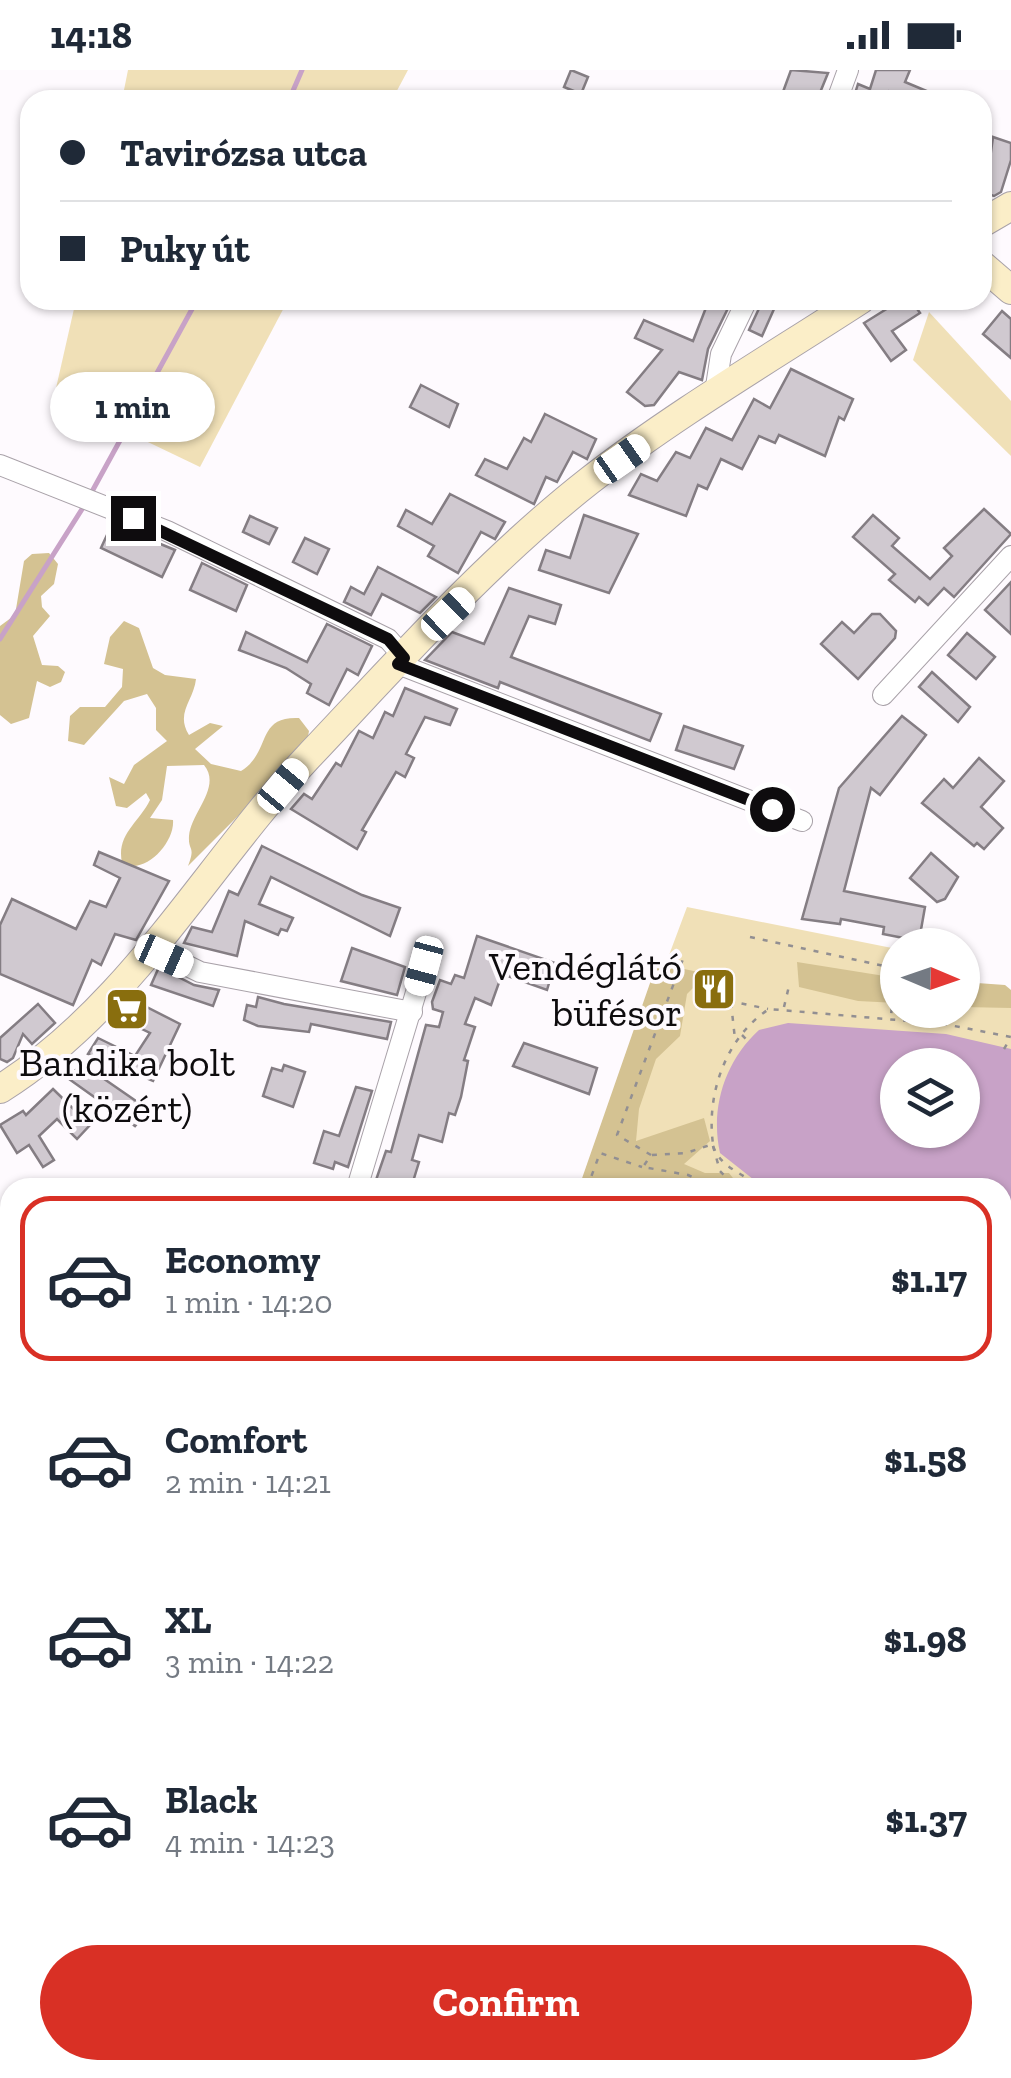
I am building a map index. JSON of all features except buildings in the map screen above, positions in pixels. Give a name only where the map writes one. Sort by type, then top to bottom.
[{"type":"main road","points":[[992,274],[1011,290]]},
{"type":"main road","points":[[0,1089],[36,1067],[153,949],[304,761],[527,533],[590,480],[845,310]]},
{"type":"street","points":[[716,394],[721,354],[742,310]]},
{"type":"street","points":[[0,465],[167,531],[388,639],[401,661],[802,821]]},
{"type":"street","points":[[883,694],[1011,556]]},
{"type":"street","points":[[153,949],[200,972],[412,1012]]},
{"type":"street","points":[[361,1178],[424,966]]},
{"type":"path","points":[[750,937],[880,965]]},
{"type":"path","points":[[683,959],[617,1135],[650,1155],[686,1153],[713,1144]]},
{"type":"path","points":[[783,1008],[789,986]]},
{"type":"path","points":[[719,992],[730,1001],[769,1009],[880,1017]]},
{"type":"path","points":[[730,1001],[736,1042]]},
{"type":"path","points":[[726,1178],[720,1172],[713,1144],[712,1106],[717,1082],[741,1034],[769,1009]]},
{"type":"path","points":[[954,1028],[1011,1037],[1004,1050]]},
{"type":"path","points":[[741,1034],[750,1043]]},
{"type":"path","points":[[713,1144],[728,1168],[751,1178]]},
{"type":"path","points":[[591,1178],[600,1153],[643,1168],[694,1178]]},
{"type":"path","points":[[643,1168],[650,1155]]},
{"type":"shaded area","points":[[128,70],[408,70],[397,90],[124,90]]},
{"type":"shaded area","points":[[74,310],[283,310],[200,467],[54,397]]},
{"type":"shaded area","points":[[929,312],[1011,401],[1011,456],[913,360]]},
{"type":"shaded area","points":[[49,553],[58,564],[54,584],[41,596],[42,607],[50,616],[33,636],[42,665],[58,666],[65,672],[61,682],[50,687],[37,681],[29,718],[11,724],[0,715],[0,626],[15,615],[24,561],[32,554]]},
{"type":"shaded area","points":[[124,621],[139,628],[153,668],[165,675],[196,679],[185,713],[185,727],[189,735],[210,723],[223,726],[195,749],[211,764],[241,771],[257,754],[269,729],[285,719],[299,718],[309,731],[307,742],[272,782],[188,866],[191,827],[210,782],[204,765],[167,766],[162,800],[150,818],[173,820],[169,838],[149,861],[131,866],[122,863],[125,836],[150,800],[146,793],[127,808],[116,806],[109,777],[124,784],[134,765],[167,741],[156,730],[156,708],[147,694],[124,701],[84,745],[68,741],[70,716],[80,707],[105,707],[122,687],[123,669],[104,664],[110,637]]},
{"type":"shaded area","points":[[687,907],[880,946],[880,1028],[980,1028],[980,996],[1011,999],[1011,1178],[586,1178]]},
{"type":"shaded area","points":[[797,962],[880,975],[880,1002],[858,1001],[799,987]]},
{"type":"shaded area","points":[[657,963],[707,974],[687,994],[680,1036],[656,1059],[639,1109],[636,1141],[704,1118],[710,1141],[684,1164],[705,1173],[729,1173],[733,1178],[582,1178]]},
{"type":"shaded area","points":[[980,983],[1005,985],[1011,990],[1011,1008],[980,1007]]},
{"type":"shaded area","points":[[788,1023],[946,1034],[1011,1049],[1011,1178],[752,1178],[720,1153],[717,1136],[723,1086],[737,1056],[759,1030]]},
{"type":"waterway","points":[[293,90],[302,70]]},
{"type":"waterway","points":[[89,497],[192,310]]},
{"type":"waterway","points":[[0,639],[84,506]]},
{"type":"place","name":"Vendéglátó büfésor","points":[[714,989]]},
{"type":"place","name":"Bandika bolt (közért)","points":[[127,1009]]},
{"type":"route","points":[[133,518],[388,639],[404,658],[398,664],[772,809]]}]
